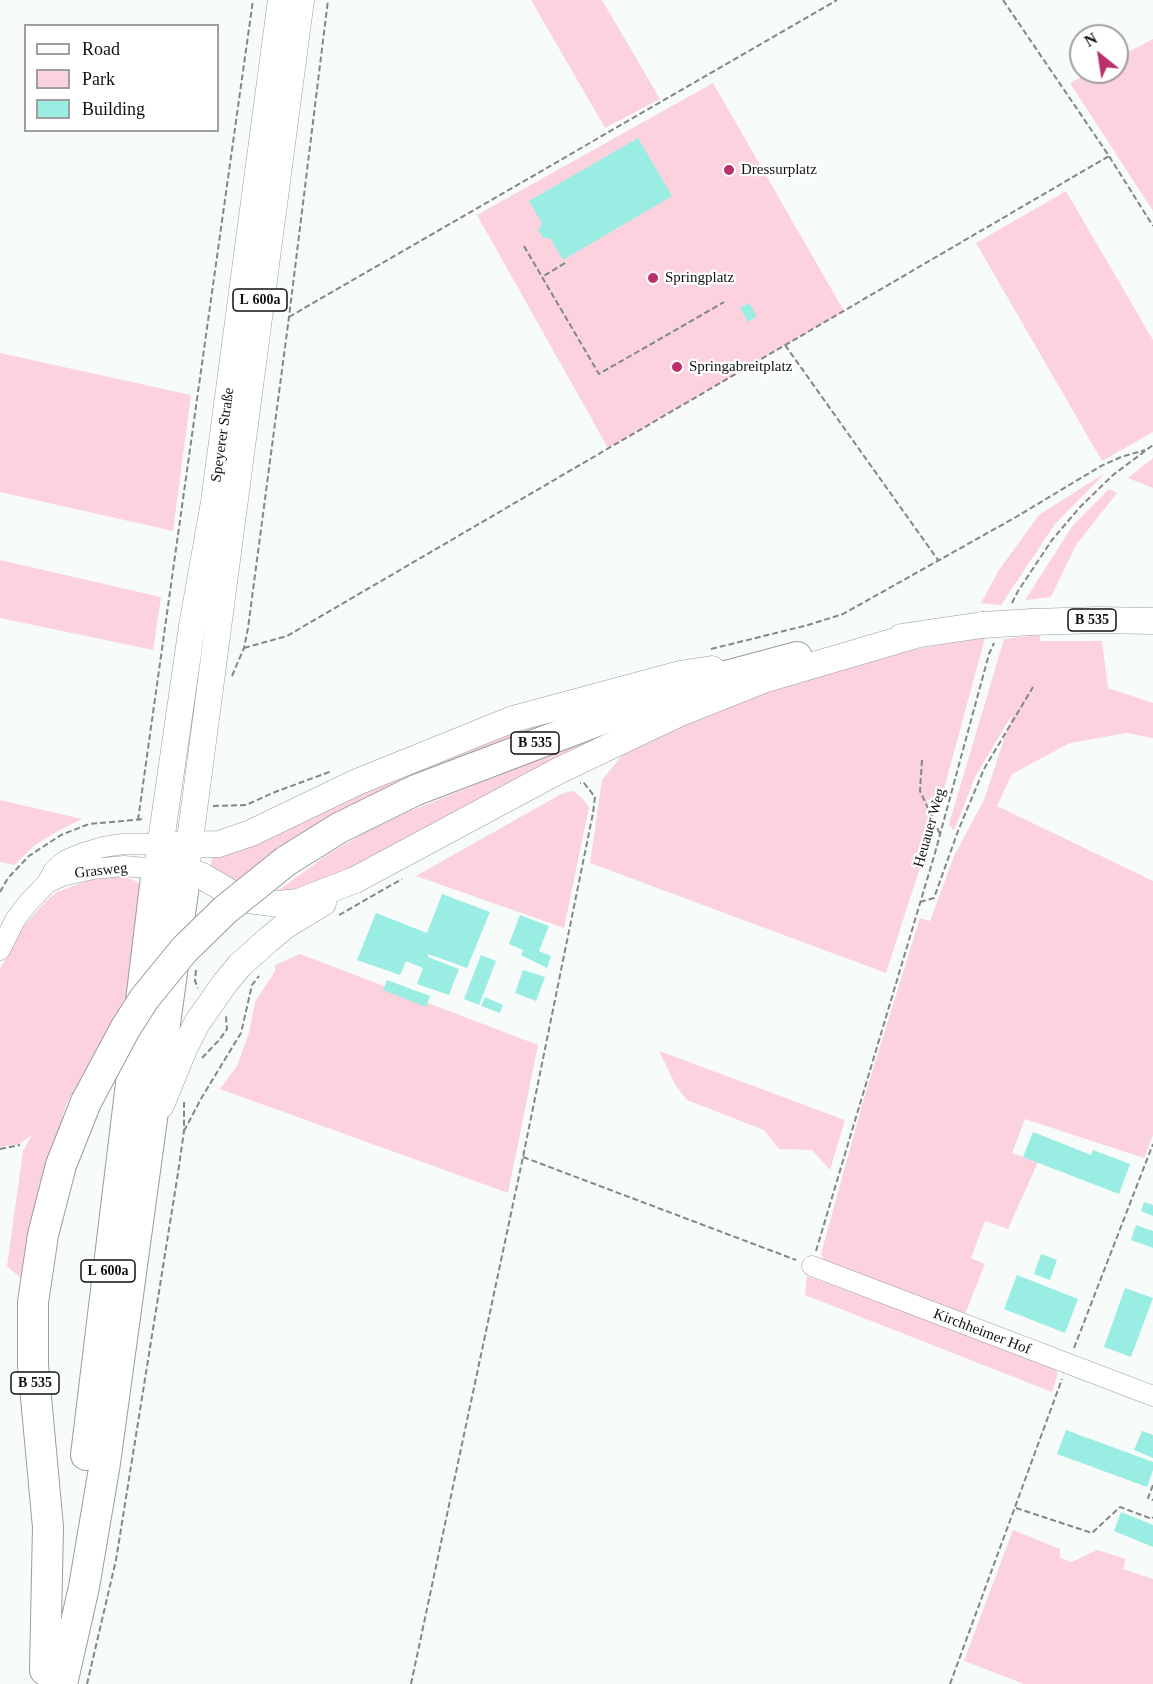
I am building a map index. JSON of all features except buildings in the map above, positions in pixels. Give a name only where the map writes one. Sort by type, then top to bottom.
[{"type":"highway","name":"B 535","points":[[49,1680],[48,1527],[33,1365],[33,1302],[43,1234],[61,1165],[86,1102],[144,999],[184,950],[225,910],[286,861],[339,828],[416,790],[689,686],[797,657]]},
{"type":"highway","name":"L 600a","points":[[150,1138],[173,857]]},
{"type":"highway","name":"L 600a","points":[[49,1680],[80,1501],[173,857]]},
{"type":"highway","name":"B 535","points":[[49,1680],[75,1630],[92,1548],[150,1138]]},
{"type":"main road","name":"Speyerer Straße","points":[[173,857],[192,626],[214,502],[281,0]]},
{"type":"main road","name":"Speyerer Straße","points":[[173,857],[301,0]]},
{"type":"main road","name":"B 535","points":[[797,657],[872,640],[916,635],[988,634],[1032,622],[1153,621]]},
{"type":"main road","name":"B 535","points":[[150,1138],[184,1049],[208,1005],[225,983],[240,965],[285,926],[355,880],[558,771],[678,714],[766,679],[916,635]]},
{"type":"main road","points":[[173,857],[251,833],[357,782],[513,719],[680,674],[797,657]]},
{"type":"main road","points":[[173,857],[241,899],[279,904],[298,902],[355,880]]},
{"type":"street","name":"Grasweg","points":[[0,950],[15,920],[46,883],[62,876],[93,869],[173,857]]},
{"type":"street","name":"Kirchheimer Hof","points":[[812,1266],[1153,1396]]},
{"type":"path","points":[[138,820],[253,0]]},
{"type":"path","points":[[327,0],[289,317],[244,648],[287,636],[1109,156]]},
{"type":"path","points":[[289,317],[837,0]]},
{"type":"path","points":[[1002,0],[1109,156],[1153,226]]},
{"type":"path","points":[[524,246],[599,374],[724,302]]},
{"type":"path","points":[[542,277],[565,263]]},
{"type":"path","points":[[785,345],[939,561]]},
{"type":"path","points":[[1008,612],[1018,591],[1052,540],[1080,507],[1113,476],[1153,445]]},
{"type":"path","points":[[701,652],[834,617],[870,600],[939,561],[1101,466],[1144,450]]},
{"type":"path","name":"Heuauer Weg","points":[[812,1266],[940,834],[989,654],[988,634]]},
{"type":"path","points":[[920,902],[934,898],[958,831],[984,769],[1033,687]]},
{"type":"path","points":[[922,760],[920,790],[940,834]]},
{"type":"path","points":[[411,1684],[523,1157],[593,813],[595,797],[584,783],[576,783]]},
{"type":"path","points":[[331,919],[411,874]]},
{"type":"path","points":[[184,1131],[241,1033],[252,985],[264,970]]},
{"type":"path","points":[[202,1058],[227,1029],[225,1014]]},
{"type":"path","points":[[87,1684],[116,1560],[184,1131],[184,1097]]},
{"type":"path","points":[[950,1684],[1153,1144]]},
{"type":"path","points":[[0,1149],[20,1145]]},
{"type":"path","points":[[523,1157],[812,1266]]},
{"type":"path","points":[[1153,1485],[1148,1498],[1153,1500]]},
{"type":"path","points":[[1016,1508],[1092,1533],[1120,1507],[1152,1519],[1153,1517]]},
{"type":"green space","points":[[531,0],[602,0],[660,99],[605,128]]},
{"type":"green space","points":[[1153,39],[1153,211],[1071,84],[1129,84],[1129,52]]},
{"type":"green space","points":[[713,83],[844,311],[608,448],[477,215]]},
{"type":"green space","points":[[1066,191],[1153,340],[1153,432],[1102,461],[976,243]]},
{"type":"green space","points":[[0,353],[191,395],[173,531],[0,492]]},
{"type":"green space","points":[[1153,458],[1153,488],[1128,478]]},
{"type":"green space","points":[[1105,473],[1055,524],[1001,605],[981,603],[999,570],[1039,515]]},
{"type":"green space","points":[[1109,489],[1117,493],[1076,545],[1051,597],[1025,600],[1073,525]]},
{"type":"green space","points":[[0,560],[161,597],[153,650],[0,618]]},
{"type":"green space","points":[[1040,635],[1040,641],[1102,641],[1108,688],[1153,703],[1153,738],[1127,733],[1070,743],[1012,774],[997,806],[1153,881],[1153,1135],[1144,1158],[1025,1119],[1012,1153],[1038,1162],[1008,1229],[985,1221],[971,1258],[985,1264],[963,1319],[828,1267],[821,1254],[864,1098],[920,918],[930,921],[954,856],[984,800],[1012,715],[975,777],[954,831],[949,824],[1004,639]]},
{"type":"green space","points":[[985,638],[939,807],[927,799],[931,833],[886,973],[590,863],[602,780],[628,748],[763,687],[858,661],[958,641]]},
{"type":"green space","points":[[651,689],[235,887],[209,871],[213,856],[445,753]]},
{"type":"green space","points":[[661,710],[320,886],[272,895],[327,855],[364,833],[408,812]]},
{"type":"green space","points":[[574,791],[589,807],[564,928],[416,876],[563,793]]},
{"type":"green space","points":[[0,800],[82,819],[35,845],[14,865],[0,862]]},
{"type":"green space","points":[[124,875],[141,884],[128,994],[66,1105],[38,1205],[25,1282],[7,1266],[23,1151],[32,1135],[19,1144],[0,1147],[0,969],[21,929],[57,892],[92,879]]},
{"type":"green space","points":[[300,954],[538,1045],[508,1193],[220,1089],[237,1066],[249,1033],[255,1002],[275,971],[275,965]]},
{"type":"green space","points":[[659,1051],[845,1120],[830,1170],[812,1150],[779,1149],[764,1130],[687,1100],[676,1086]]},
{"type":"green space","points":[[807,1276],[1051,1366],[1058,1373],[1052,1392],[805,1295]]},
{"type":"green space","points":[[1013,1530],[1060,1549],[1060,1558],[1072,1562],[1097,1550],[1126,1559],[1123,1569],[1153,1579],[1153,1684],[1024,1684],[964,1661]]},
{"type":"place","name":"Dressurplatz","points":[[729,170]]},
{"type":"place","name":"Springplatz","points":[[653,278]]},
{"type":"place","name":"Springabreitplatz","points":[[677,367]]}]
